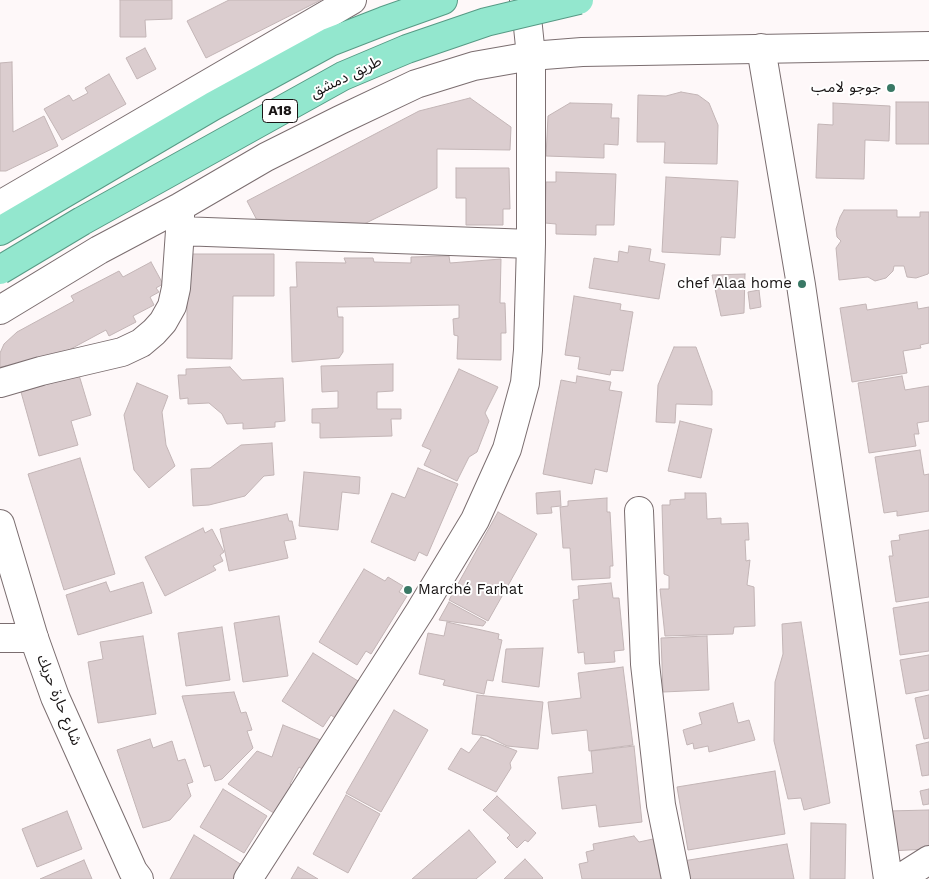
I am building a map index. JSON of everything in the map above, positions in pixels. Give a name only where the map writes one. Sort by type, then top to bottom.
[{"type":"highway","name":"A18","points":[[0,232],[213,106],[330,42],[443,0]]},
{"type":"highway","name":"طريق دمشق","points":[[0,270],[82,221],[343,76],[407,49],[486,22],[579,0]]},
{"type":"street","points":[[0,204],[352,0]]},
{"type":"street","points":[[248,879],[259,868],[475,520],[507,449],[525,383],[528,350],[531,244],[531,56],[524,0]]},
{"type":"street","points":[[0,310],[99,250],[180,219],[266,157],[416,84],[474,66],[531,56],[582,52],[929,46]]},
{"type":"street","points":[[761,48],[801,285],[888,879]]},
{"type":"street","points":[[0,188],[27,189]]},
{"type":"street","points":[[180,219],[531,244]]},
{"type":"street","points":[[0,383],[41,371],[122,352],[140,343],[163,322],[172,306],[176,288],[180,219]]},
{"type":"street","points":[[639,511],[645,664],[661,805],[676,879]]},
{"type":"street","name":"شارع حارة حريك","points":[[0,524],[34,638],[55,697],[135,876]]},
{"type":"street","points":[[0,638],[34,638]]},
{"type":"street","points":[[899,879],[929,860]]},
{"type":"building","points":[[120,0],[172,0],[172,19],[145,20],[146,37],[120,37]]},
{"type":"building","points":[[229,0],[321,0],[206,58],[187,21]]},
{"type":"building","points":[[145,48],[156,69],[137,79],[126,58]]},
{"type":"building","points":[[12,62],[13,132],[44,116],[58,146],[6,171],[0,171],[0,63]]},
{"type":"building","points":[[109,74],[126,104],[62,140],[44,109],[69,95],[73,101],[88,93],[85,88]]},
{"type":"building","points":[[681,92],[698,95],[709,103],[718,125],[717,164],[664,163],[665,142],[637,142],[638,95],[666,96]]},
{"type":"building","points":[[470,98],[511,127],[510,150],[437,149],[437,188],[362,225],[260,226],[247,201],[419,111]]},
{"type":"building","points":[[896,102],[929,102],[929,144],[896,144]]},
{"type":"building","points":[[570,103],[612,104],[611,118],[619,118],[618,145],[604,144],[604,158],[546,156],[548,116]]},
{"type":"building","points":[[833,103],[890,106],[889,141],[865,140],[864,179],[816,178],[818,124],[833,125]]},
{"type":"building","points":[[456,168],[509,168],[510,209],[503,209],[503,225],[466,225],[466,198],[456,198]]},
{"type":"building","points":[[556,172],[616,174],[614,225],[596,225],[596,235],[556,234],[556,224],[545,223],[546,182],[556,182]]},
{"type":"building","points":[[666,177],[738,181],[735,238],[721,237],[720,255],[662,252]]},
{"type":"building","points":[[844,210],[897,210],[897,217],[920,217],[920,212],[929,212],[928,274],[916,278],[907,277],[904,266],[894,266],[893,271],[886,278],[875,281],[868,277],[839,280],[836,248],[841,241],[837,237],[836,229]]},
{"type":"building","points":[[629,246],[651,249],[649,261],[665,264],[659,299],[589,288],[594,258],[618,262],[619,251],[628,253]]},
{"type":"building","points":[[187,254],[274,254],[274,296],[233,296],[232,359],[187,358]]},
{"type":"building","points":[[449,256],[450,263],[501,259],[500,303],[505,303],[506,333],[501,333],[501,360],[457,359],[458,336],[454,335],[453,319],[459,318],[459,305],[337,307],[338,317],[343,317],[343,352],[339,358],[292,362],[290,287],[297,287],[296,262],[346,263],[344,258],[373,258],[374,262],[411,263],[411,257]]},
{"type":"building","points":[[151,262],[163,284],[156,288],[159,292],[150,297],[154,305],[133,316],[136,322],[109,336],[106,330],[54,358],[0,367],[0,353],[4,344],[17,332],[74,301],[71,296],[119,271],[123,277]]},
{"type":"building","points":[[745,274],[744,313],[721,316],[712,275]]},
{"type":"building","points":[[759,290],[761,307],[750,309],[748,292]]},
{"type":"building","points":[[574,296],[621,304],[620,310],[633,312],[623,371],[611,370],[610,375],[578,369],[580,357],[565,355]]},
{"type":"building","points":[[917,302],[918,309],[929,307],[929,343],[920,345],[921,348],[903,351],[907,373],[852,382],[840,308],[866,304],[867,310]]},
{"type":"building","points":[[674,347],[696,347],[712,391],[712,405],[676,404],[675,423],[656,422],[658,385]]},
{"type":"building","points":[[393,364],[393,391],[377,392],[377,409],[401,409],[401,419],[391,419],[392,436],[320,438],[320,423],[312,423],[312,409],[338,408],[338,391],[322,392],[321,366]]},
{"type":"building","points":[[230,367],[242,380],[283,378],[285,421],[275,422],[275,427],[243,429],[243,423],[227,424],[222,414],[209,403],[188,404],[188,398],[180,399],[178,375],[186,375],[186,369]]},
{"type":"building","points":[[459,369],[498,387],[485,413],[489,421],[477,452],[469,457],[457,481],[424,465],[431,450],[422,446]]},
{"type":"building","points":[[79,375],[91,415],[71,421],[78,445],[39,456],[21,392]]},
{"type":"building","points":[[577,376],[611,382],[609,390],[622,392],[607,472],[595,469],[592,484],[543,474],[561,380],[576,383]]},
{"type":"building","points":[[902,376],[905,390],[929,386],[929,421],[917,423],[919,434],[914,434],[916,446],[869,453],[858,383]]},
{"type":"building","points":[[137,383],[168,396],[162,412],[166,445],[175,466],[149,488],[134,470],[124,415]]},
{"type":"building","points":[[680,421],[712,429],[701,478],[668,471]]},
{"type":"building","points":[[272,443],[274,475],[264,476],[245,496],[209,505],[193,506],[191,469],[210,468],[241,445]]},
{"type":"building","points":[[920,450],[924,475],[929,474],[929,511],[897,516],[897,511],[884,513],[875,457]]},
{"type":"building","points":[[80,458],[115,574],[64,590],[28,474]]},
{"type":"building","points":[[418,468],[458,484],[427,556],[419,552],[415,561],[371,542],[392,493],[405,498]]},
{"type":"building","points":[[304,472],[360,477],[359,494],[342,492],[338,530],[299,526]]},
{"type":"building","points":[[560,491],[561,506],[551,507],[552,513],[537,514],[536,493]]},
{"type":"building","points":[[685,493],[706,493],[707,519],[721,518],[721,524],[748,523],[749,540],[745,540],[746,561],[750,560],[747,585],[754,587],[755,626],[734,627],[733,634],[665,636],[660,589],[669,589],[669,576],[664,574],[662,505],[670,505],[670,500],[685,499]]},
{"type":"building","points":[[607,498],[607,512],[610,512],[613,566],[610,566],[610,578],[572,580],[570,548],[563,548],[560,507],[568,506],[568,501]]},
{"type":"building","points":[[498,512],[537,534],[488,621],[449,600]]},
{"type":"building","points":[[287,514],[289,521],[292,521],[296,539],[284,541],[288,558],[229,571],[220,529]]},
{"type":"building","points":[[203,528],[205,533],[212,529],[224,552],[220,555],[223,561],[213,566],[216,570],[165,596],[145,557]]},
{"type":"building","points":[[929,530],[929,597],[896,602],[889,556],[893,556],[891,541],[900,540],[899,535]]},
{"type":"building","points":[[364,569],[385,581],[388,577],[403,586],[399,592],[407,596],[371,654],[366,651],[357,665],[319,642]]},
{"type":"building","points":[[106,582],[110,592],[143,582],[152,613],[78,635],[66,595]]},
{"type":"building","points":[[611,583],[613,598],[619,598],[624,650],[614,651],[615,662],[585,664],[584,652],[578,653],[573,600],[579,599],[578,586]]},
{"type":"building","points":[[449,602],[486,622],[483,626],[439,620]]},
{"type":"building","points":[[929,602],[929,651],[900,655],[893,608]]},
{"type":"building","points":[[279,616],[288,676],[243,682],[234,623]]},
{"type":"building","points":[[447,622],[499,634],[498,639],[502,640],[493,681],[487,680],[484,694],[443,685],[445,680],[419,674],[428,633],[444,636]]},
{"type":"building","points":[[801,622],[830,803],[804,810],[801,798],[788,799],[774,741],[775,682],[783,654],[782,624]]},
{"type":"building","points":[[222,627],[230,680],[186,686],[178,633]]},
{"type":"building","points":[[143,636],[156,714],[98,723],[88,662],[103,659],[100,642]]},
{"type":"building","points":[[707,636],[709,690],[663,692],[661,638]]},
{"type":"building","points":[[543,648],[539,687],[502,682],[506,649]]},
{"type":"building","points":[[313,653],[358,681],[335,718],[331,715],[323,727],[282,701]]},
{"type":"building","points":[[929,655],[929,690],[906,694],[900,660]]},
{"type":"building","points":[[623,667],[633,745],[589,751],[587,730],[552,734],[548,702],[581,698],[578,673]]},
{"type":"building","points":[[234,692],[241,713],[246,712],[252,730],[247,731],[253,748],[222,779],[215,781],[210,765],[204,767],[182,696]]},
{"type":"building","points":[[477,695],[543,702],[538,749],[507,746],[487,736],[472,734]]},
{"type":"building","points":[[929,695],[929,738],[924,739],[915,698]]},
{"type":"building","points":[[733,703],[738,723],[749,720],[755,740],[709,752],[708,746],[694,749],[693,743],[687,745],[683,730],[702,724],[699,713]]},
{"type":"building","points":[[394,710],[428,730],[381,812],[346,793]]},
{"type":"building","points":[[283,725],[328,743],[313,776],[299,767],[290,784],[296,790],[280,817],[228,784],[257,751],[272,757]]},
{"type":"building","points":[[481,737],[517,751],[510,763],[511,768],[496,792],[448,769],[461,748],[469,753]]},
{"type":"building","points":[[150,739],[153,748],[172,741],[178,761],[185,759],[193,782],[187,784],[191,796],[170,820],[143,828],[117,750]]},
{"type":"building","points":[[929,742],[929,775],[922,776],[916,745]]},
{"type":"building","points":[[634,746],[642,822],[599,827],[596,805],[562,809],[558,777],[593,773],[591,751]]},
{"type":"building","points":[[775,771],[785,834],[688,850],[677,787]]},
{"type":"building","points":[[223,789],[267,816],[244,853],[200,827]]},
{"type":"building","points":[[929,789],[929,804],[923,805],[920,791]]},
{"type":"building","points":[[346,795],[380,814],[348,873],[313,854]]},
{"type":"building","points":[[497,796],[536,833],[528,842],[525,840],[517,848],[507,838],[510,835],[483,810]]},
{"type":"building","points":[[929,810],[929,849],[889,851],[888,811]]},
{"type":"building","points":[[67,811],[82,849],[37,867],[22,829]]},
{"type":"building","points":[[811,823],[846,824],[845,879],[810,879]]},
{"type":"building","points":[[469,830],[496,862],[476,879],[412,879]]},
{"type":"building","points":[[194,835],[242,865],[235,879],[170,879]]},
{"type":"building","points":[[634,836],[639,842],[653,839],[661,879],[582,879],[579,864],[588,862],[586,852],[594,850],[593,844]]},
{"type":"building","points":[[787,844],[794,879],[687,879],[683,861]]},
{"type":"building","points":[[525,859],[542,879],[504,879]]},
{"type":"building","points":[[84,860],[92,879],[40,879]]},
{"type":"building","points":[[298,867],[318,879],[291,879]]},
{"type":"place","name":"جوجو لامب","points":[[891,88]]},
{"type":"place","name":"chef Alaa home","points":[[802,284]]},
{"type":"place","name":"Marché Farhat","points":[[408,590]]}]
